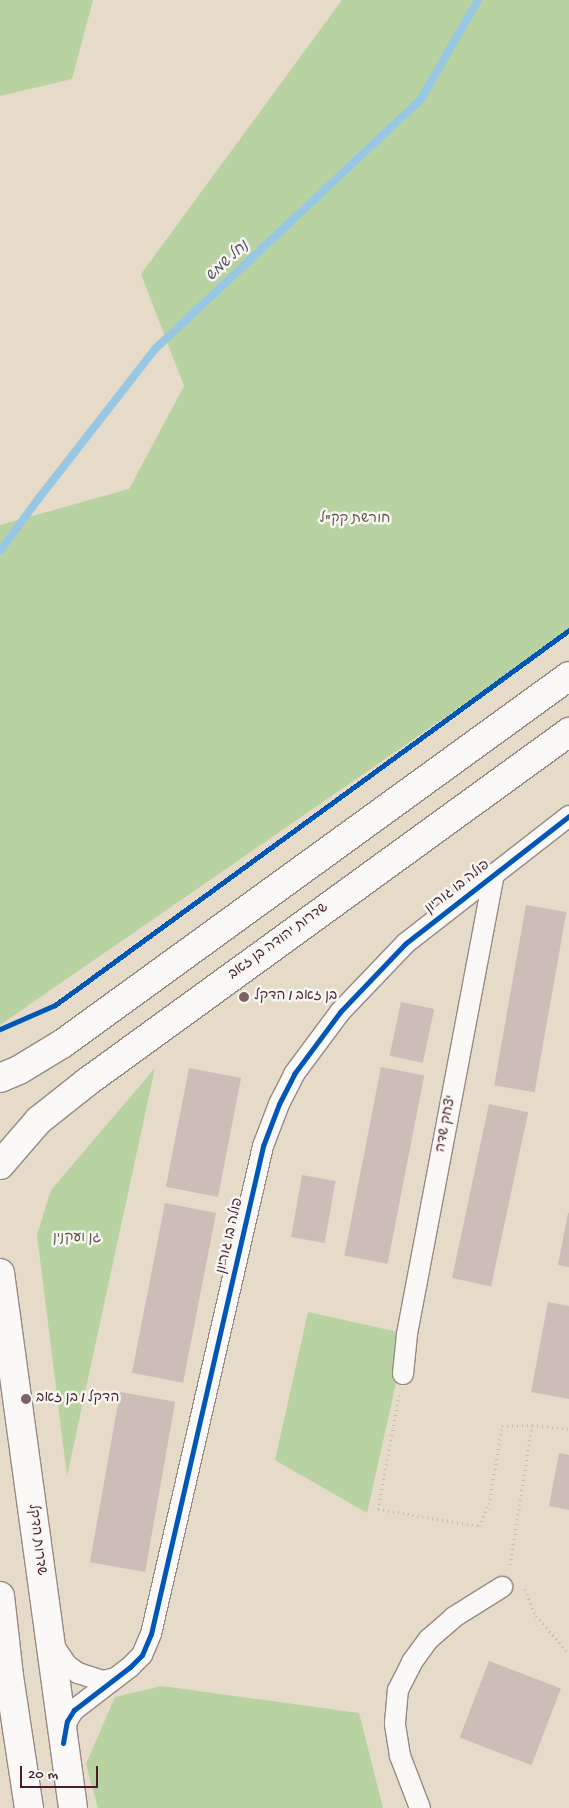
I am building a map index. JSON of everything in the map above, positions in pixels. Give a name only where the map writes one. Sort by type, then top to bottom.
[{"type":"main road","points":[[0,1078],[20,1070],[62,1044],[569,676]]},
{"type":"main road","name":"שדרות יהודה בן זאב","points":[[0,1165],[39,1120],[87,1082],[569,732]]},
{"type":"main road","name":"שדרות הדקל","points":[[0,1273],[73,1808]]},
{"type":"main road","points":[[0,1596],[9,1676],[29,1808]]},
{"type":"street","name":"פולה בו גוריון","points":[[63,1743],[68,1721],[74,1710],[116,1678],[142,1655],[151,1634],[264,1146],[279,1104],[294,1074],[340,1012],[406,943],[569,816]]},
{"type":"street","name":"יצחק שדה","points":[[403,1374],[407,1334],[494,875]]},
{"type":"street","points":[[420,1808],[400,1756],[395,1723],[398,1690],[412,1662],[429,1639],[454,1617],[502,1587]]},
{"type":"street","points":[[49,1639],[67,1665],[78,1674],[103,1681],[116,1678]]},
{"type":"path","points":[[403,1374],[378,1509],[479,1526],[489,1504],[502,1426],[532,1425],[569,1429]]},
{"type":"path","points":[[502,1587],[512,1558],[532,1425]]},
{"type":"path","points":[[512,1558],[516,1566]]},
{"type":"path","points":[[523,1583],[536,1616],[569,1653]]},
{"type":"green space","points":[[0,0],[93,0],[72,79],[0,96]]},
{"type":"green space","name":"חורשת קק\"ל","points":[[342,0],[569,0],[569,632],[0,1025],[0,525],[129,489],[184,386],[141,274]]},
{"type":"green space","name":"גן ועקנין","points":[[155,1068],[67,1476],[37,1235],[51,1190]]},
{"type":"green space","points":[[308,1312],[407,1334],[367,1513],[275,1460]]},
{"type":"green space","points":[[162,1686],[359,1713],[383,1808],[98,1808],[86,1764],[115,1697]]},
{"type":"building","points":[[526,905],[566,912],[535,1092],[494,1085]]},
{"type":"building","points":[[401,1002],[434,1009],[423,1063],[390,1056]]},
{"type":"building","points":[[381,1067],[424,1075],[388,1264],[344,1255]]},
{"type":"building","points":[[189,1068],[241,1078],[218,1197],[166,1187]]},
{"type":"building","points":[[489,1104],[528,1112],[491,1286],[452,1278]]},
{"type":"building","points":[[302,1175],[335,1181],[325,1243],[291,1237]]},
{"type":"building","points":[[165,1203],[216,1213],[183,1383],[132,1373]]},
{"type":"building","points":[[569,1213],[569,1267],[558,1265]]},
{"type":"building","points":[[548,1302],[569,1306],[569,1399],[531,1392]]},
{"type":"building","points":[[120,1392],[175,1402],[145,1572],[90,1562]]},
{"type":"building","points":[[559,1453],[569,1455],[569,1510],[549,1506]]},
{"type":"building","points":[[489,1661],[561,1689],[531,1765],[460,1738]]},
{"type":"waterway","name":"נחל שמש","points":[[0,551],[155,349],[421,99],[478,0]]},
{"type":"cycle path","points":[[0,1029],[55,1005],[569,630]]},
{"type":"cycle path","points":[[63,1743],[67,1721],[74,1710],[130,1667],[142,1655],[151,1634],[263,1146],[279,1104],[294,1074],[340,1012],[406,943],[569,816]]},
{"type":"place","name":"בן זאב / הדקל","points":[[244,997]]},
{"type":"place","name":"הדקל / בן זאב","points":[[26,1399]]}]
